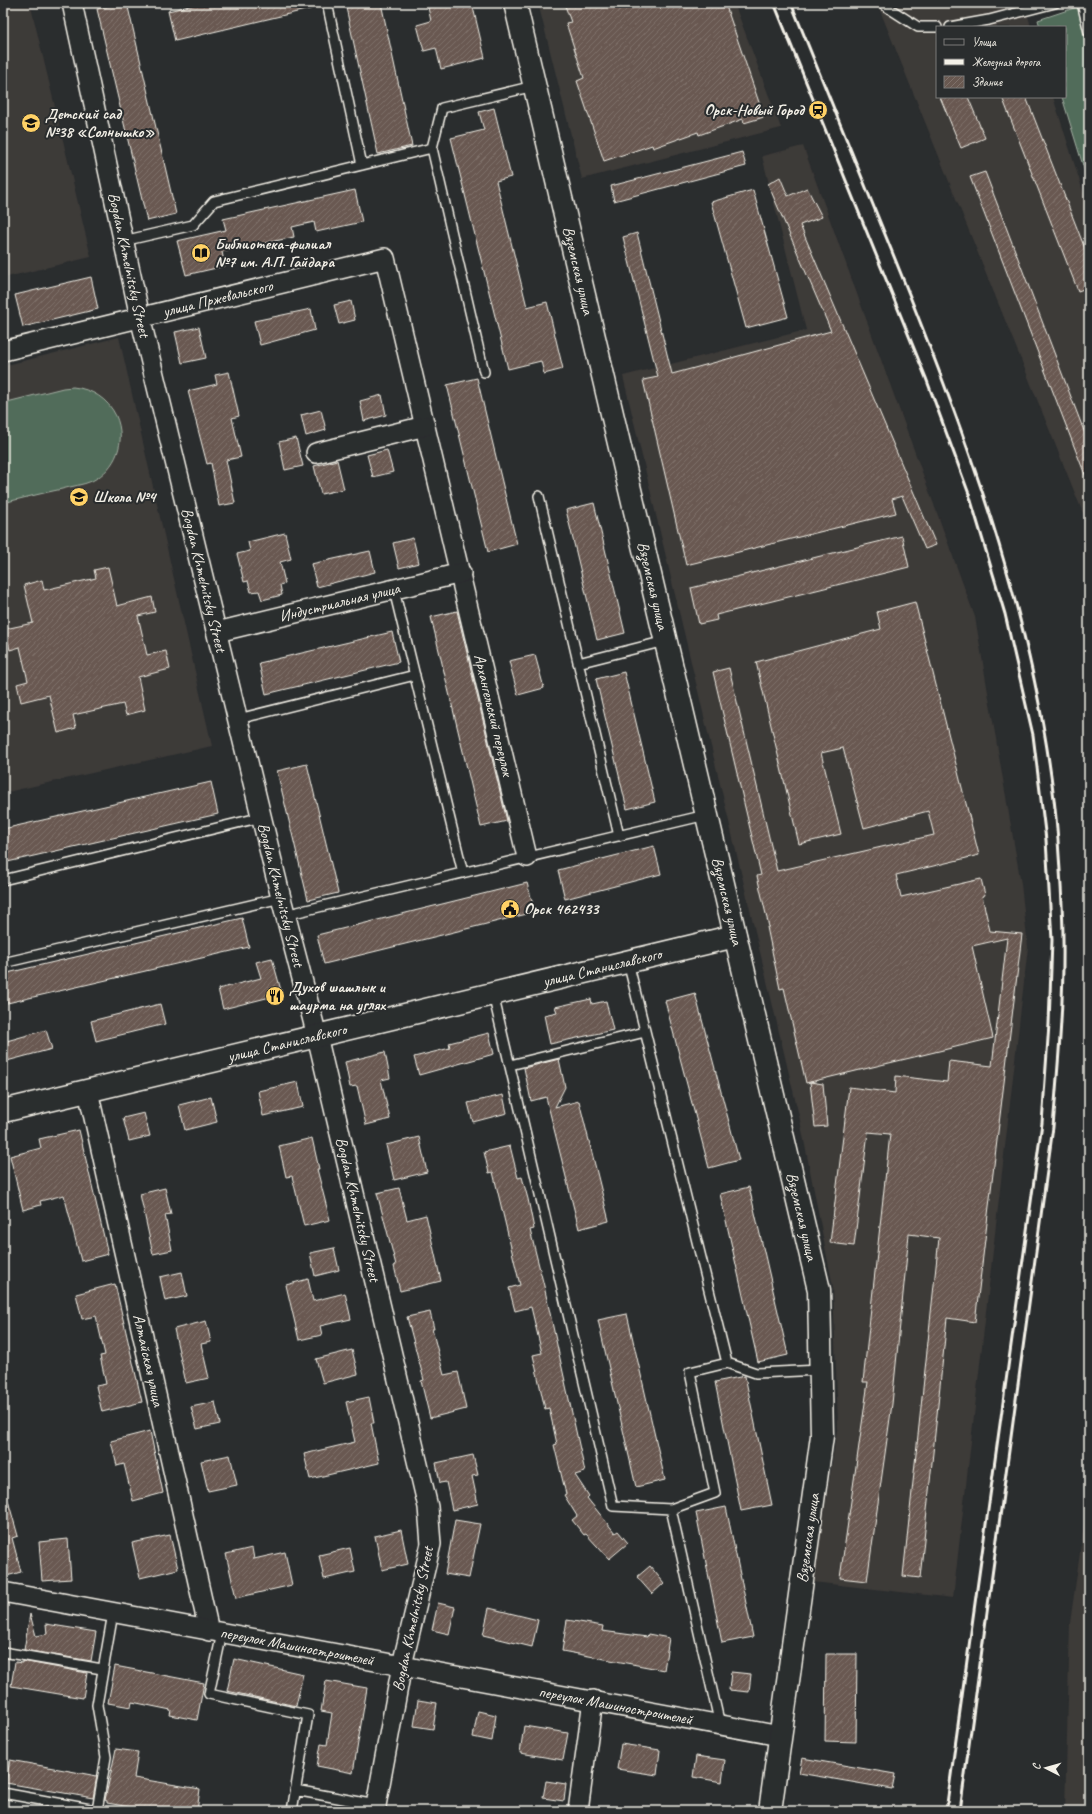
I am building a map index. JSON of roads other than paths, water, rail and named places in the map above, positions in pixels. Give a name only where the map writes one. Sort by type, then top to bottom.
[{"type":"main road","name":"Вяземская улица","points":[[515,3],[819,1290],[822,1436],[770,1811]]},
{"type":"main road","name":"улица Станиславского","points":[[3,1111],[735,936]]},
{"type":"street","name":"Bogdan Khmelnitsky Street","points":[[76,4],[122,241],[218,632],[283,907],[317,1036],[428,1507],[431,1544],[402,1665],[375,1808]]},
{"type":"street","name":"улица Пржевальского","points":[[3,351],[385,258]]},
{"type":"street","name":"Архангельский переулок","points":[[385,258],[461,573],[527,857]]},
{"type":"street","points":[[316,453],[425,426]]},
{"type":"street","name":"Индустриальная улица","points":[[218,632],[461,573]]},
{"type":"street","name":"Алтайская улица","points":[[88,1091],[215,1632]]},
{"type":"street","name":"переулок Машиностроителей","points":[[3,1592],[593,1700],[780,1736]]},
{"type":"street","points":[[578,1811],[593,1700]]},
{"type":"lane","points":[[327,3],[362,165]]},
{"type":"lane","points":[[884,3],[887,7],[918,27],[936,27]]},
{"type":"lane","points":[[956,26],[989,20],[1055,3]]},
{"type":"lane","points":[[1082,3],[1088,22],[1089,32]]},
{"type":"lane","points":[[484,372],[432,148],[442,108],[535,85]]},
{"type":"lane","points":[[122,241],[193,225],[214,201],[432,148]]},
{"type":"lane","points":[[539,496],[619,836]]},
{"type":"lane","points":[[394,590],[463,873]]},
{"type":"lane","points":[[578,663],[665,640]]},
{"type":"lane","points":[[238,718],[415,675]]},
{"type":"lane","points":[[3,963],[463,873],[706,815]]},
{"type":"lane","points":[[3,880],[262,817]]},
{"type":"lane","points":[[628,962],[727,1363]]},
{"type":"lane","points":[[493,994],[613,1506],[671,1509],[715,1493],[690,1372],[727,1363],[756,1373],[820,1370]]},
{"type":"lane","points":[[510,1065],[645,1032]]},
{"type":"lane","points":[[671,1509],[720,1724]]},
{"type":"lane","points":[[3,1793],[99,1811],[106,1757],[96,1705],[113,1613]]},
{"type":"lane","points":[[215,1632],[209,1694],[308,1715],[292,1811]]},
{"type":"lane","points":[[3,1652],[102,1669]]},
{"type":"lane","points":[[296,1790],[375,1808]]},
{"type":"railway","points":[[774,3],[926,378],[969,494],[1005,614],[1033,735],[1046,840],[1052,940],[1049,1024],[1042,1123],[946,1811]]},
{"type":"railway","points":[[791,3],[923,329],[950,400],[999,543],[1019,616],[1036,690],[1049,764],[1058,840],[1062,914],[1063,986],[1053,1127],[960,1811]]},
{"type":"place","name":"Орск-Новый Город","points":[[818,110]]},
{"type":"place","name":"Детский сад №38 «Солнышко»","points":[[31,123]]},
{"type":"place","name":"Библиотека-филиал №7 им. А.П. Гайдара","points":[[201,253]]},
{"type":"place","name":"Школа №4","points":[[79,497]]},
{"type":"place","name":"Орск 462433","points":[[510,909]]},
{"type":"place","name":"Духов шашлык и шаурма на углях","points":[[275,996]]}]
